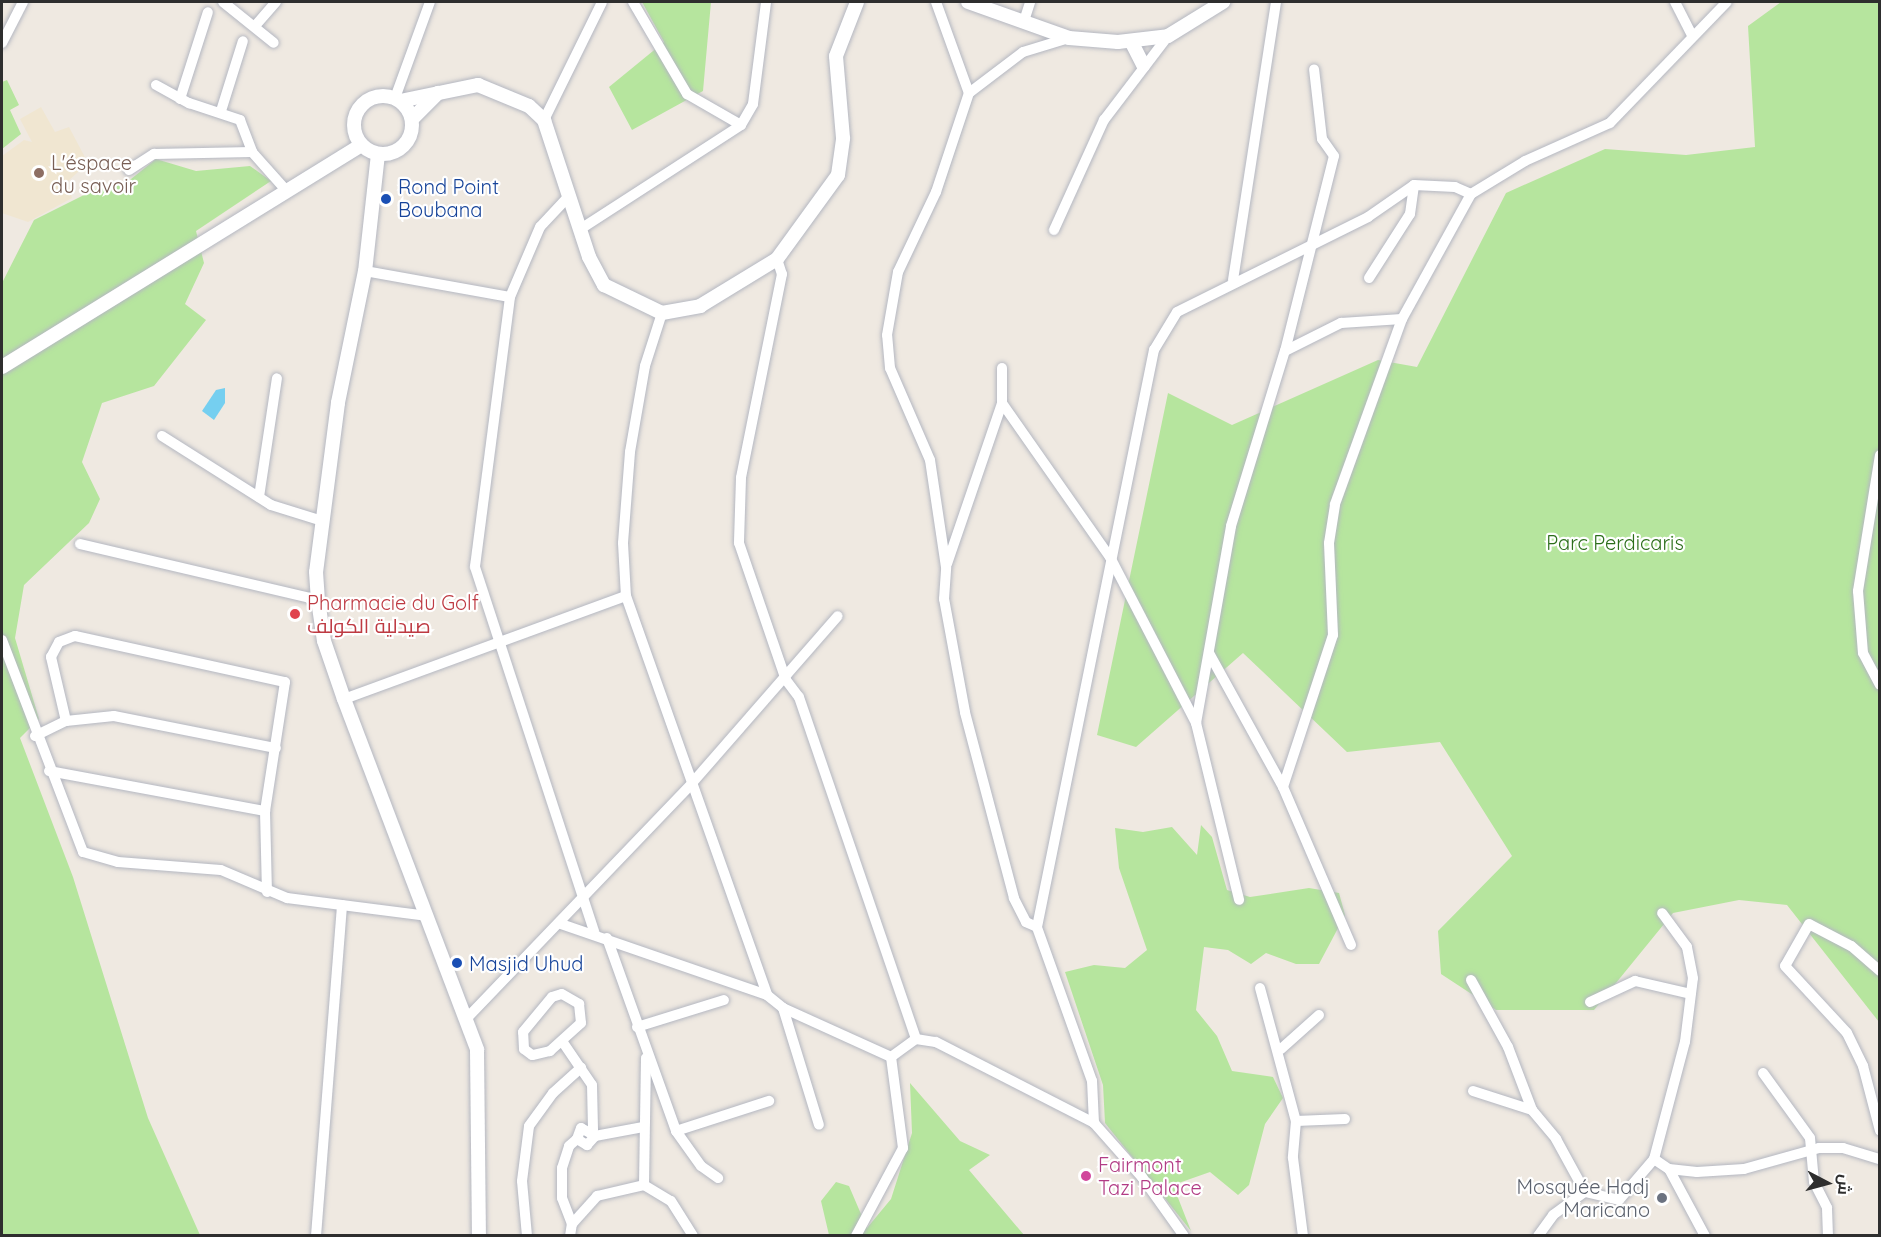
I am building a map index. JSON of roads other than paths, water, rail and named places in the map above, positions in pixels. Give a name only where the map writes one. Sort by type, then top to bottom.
[{"type":"main road","points":[[383,154],[358,139],[354,116],[366,100],[398,99],[438,93],[460,86],[503,91],[544,120],[579,230],[604,285],[662,313],[700,306],[777,259],[838,175],[843,138],[836,56],[857,2]]},
{"type":"main road","points":[[969,2],[1069,38],[1131,41],[1168,36],[1223,2]]},
{"type":"main road","points":[[1131,41],[1143,65]]},
{"type":"main road","points":[[383,154],[405,145],[412,119],[438,93]]},
{"type":"main road","points":[[398,99],[412,119]]},
{"type":"main road","points":[[2,367],[332,160],[358,139]]},
{"type":"main road","points":[[383,154],[365,271],[338,402],[322,521],[318,600],[324,641],[344,699],[468,1017],[479,1079],[479,1236]]},
{"type":"street","points":[[2,43],[23,2]]},
{"type":"street","points":[[223,2],[274,43]]},
{"type":"street","points":[[255,26],[276,2]]},
{"type":"street","points":[[398,99],[430,2]]},
{"type":"street","points":[[544,120],[602,2]]},
{"type":"street","points":[[633,2],[687,94],[741,125]]},
{"type":"street","points":[[579,230],[741,125],[753,104],[766,2]]},
{"type":"street","points":[[936,2],[969,93]]},
{"type":"street","points":[[1024,21],[1030,2]]},
{"type":"street","points":[[1233,280],[1276,2]]},
{"type":"street","points":[[1675,2],[1692,36]]},
{"type":"street","points":[[1283,787],[1333,634],[1329,543],[1335,504],[1402,319],[1471,194],[1525,161],[1610,123],[1692,36],[1728,2]]},
{"type":"street","points":[[180,99],[208,12]]},
{"type":"street","points":[[1054,230],[1104,120],[1143,65],[1168,36]]},
{"type":"street","points":[[1037,927],[1026,922],[1014,898],[964,712],[944,598],[946,567],[926,440],[890,368],[887,335],[898,272],[936,192],[969,93],[1023,52],[1069,38]]},
{"type":"street","points":[[221,111],[243,41]]},
{"type":"street","points":[[1196,723],[1232,526],[1284,351],[1334,156],[1322,139],[1314,69]]},
{"type":"street","points":[[156,85],[180,99],[221,111],[240,120],[252,152],[285,189]]},
{"type":"street","points":[[129,170],[147,155],[252,152]]},
{"type":"street","points":[[1094,1124],[1090,1071],[1037,927],[1110,557],[1154,350],[1177,312],[1233,280],[1368,217],[1414,186],[1455,187],[1471,194]]},
{"type":"street","points":[[1369,278],[1410,214],[1414,186]]},
{"type":"street","points":[[569,196],[540,227],[510,297],[475,543],[479,588],[586,898],[594,932]]},
{"type":"street","points":[[777,259],[782,274],[741,478],[738,530],[747,576],[786,680],[799,697],[916,1039]]},
{"type":"street","points":[[365,271],[510,297]]},
{"type":"street","points":[[662,313],[645,366],[630,452],[622,543],[626,596],[767,994]]},
{"type":"street","points":[[1284,351],[1341,323],[1402,319]]},
{"type":"street","points":[[946,567],[1002,403],[1002,368]]},
{"type":"street","points":[[259,497],[277,378]]},
{"type":"street","points":[[1002,403],[1110,557],[1196,723],[1239,900]]},
{"type":"street","points":[[162,436],[259,497],[322,521]]},
{"type":"street","points":[[1880,454],[1858,591],[1863,653],[1880,685]]},
{"type":"street","points":[[80,544],[318,600]]},
{"type":"street","points":[[344,699],[626,596]]},
{"type":"street","points":[[468,1017],[586,898],[693,782],[786,680],[838,615]]},
{"type":"street","points":[[66,721],[51,657],[59,642],[75,636],[285,682],[265,811],[267,892]]},
{"type":"street","points":[[2,640],[35,736],[76,842],[91,857],[221,870],[249,878],[267,892],[428,916]]},
{"type":"street","points":[[1209,653],[1283,787],[1351,945]]},
{"type":"street","points":[[35,736],[66,721],[114,716],[276,748]]},
{"type":"street","points":[[49,771],[265,811]]},
{"type":"street","points":[[316,1236],[342,905]]},
{"type":"street","points":[[1471,980],[1508,1047],[1532,1110],[1556,1139],[1585,1192],[1619,1200],[1654,1159],[1681,1057],[1691,994],[1687,947],[1662,913]]},
{"type":"street","points":[[561,924],[594,932],[767,994],[783,1008],[891,1057]]},
{"type":"street","points":[[1880,971],[1851,946],[1809,924],[1785,966],[1851,1040],[1880,1131]]},
{"type":"street","points":[[607,938],[646,1058],[676,1131],[701,1166],[718,1178]]},
{"type":"street","points":[[1590,1002],[1635,981],[1691,994]]},
{"type":"street","points":[[1260,988],[1281,1049],[1296,1121],[1293,1158],[1303,1236]]},
{"type":"street","points":[[562,994],[574,998],[583,1011],[581,1023],[562,1041],[538,1056],[524,1049],[521,1037],[552,997],[562,994]]},
{"type":"street","points":[[637,1028],[724,1000]]},
{"type":"street","points":[[783,1008],[819,1125]]},
{"type":"street","points":[[1281,1049],[1319,1015]]},
{"type":"street","points":[[891,1057],[916,1039],[936,1042],[1094,1124],[1142,1177],[1184,1236]]},
{"type":"street","points":[[562,1041],[581,1068],[596,1100],[594,1133]]},
{"type":"street","points":[[856,1236],[903,1148],[891,1057]]},
{"type":"street","points":[[644,1185],[643,1127],[646,1058]]},
{"type":"street","points":[[527,1236],[522,1180],[529,1126],[553,1093],[581,1068]]},
{"type":"street","points":[[1764,1073],[1802,1121],[1814,1149],[1814,1182],[1827,1208],[1828,1236]]},
{"type":"street","points":[[1473,1091],[1532,1110]]},
{"type":"street","points":[[676,1131],[769,1101]]},
{"type":"street","points":[[1296,1121],[1345,1119]]},
{"type":"street","points":[[570,1236],[572,1224],[562,1198],[561,1168],[569,1146],[577,1139],[581,1128],[594,1133],[643,1127]]},
{"type":"street","points":[[1669,1169],[1744,1169],[1814,1149],[1843,1148],[1880,1159]]},
{"type":"street","points":[[1654,1159],[1669,1169],[1705,1236]]},
{"type":"street","points":[[572,1224],[597,1196],[644,1185],[671,1201],[693,1236]]},
{"type":"street","points":[[1538,1236],[1553,1215],[1585,1192]]},
{"type":"water","points":[[225,388],[225,403],[214,420],[202,411],[216,390]]},
{"type":"place","name":"L'éspace du savoir","points":[[39,173]]},
{"type":"place","name":"Rond Point Boubana","points":[[386,199]]},
{"type":"place","name":"Pharmacie du Golf صيدلية الكولف","points":[[295,614]]},
{"type":"place","name":"Masjid Uhud","points":[[457,963]]},
{"type":"place","name":"Fairmont Tazi Palace","points":[[1086,1176]]},
{"type":"place","name":"Mosquée Hadj Maricano","points":[[1662,1198]]},
{"type":"park label","name":"Parc Perdicaris","points":[[1615,542]]}]
